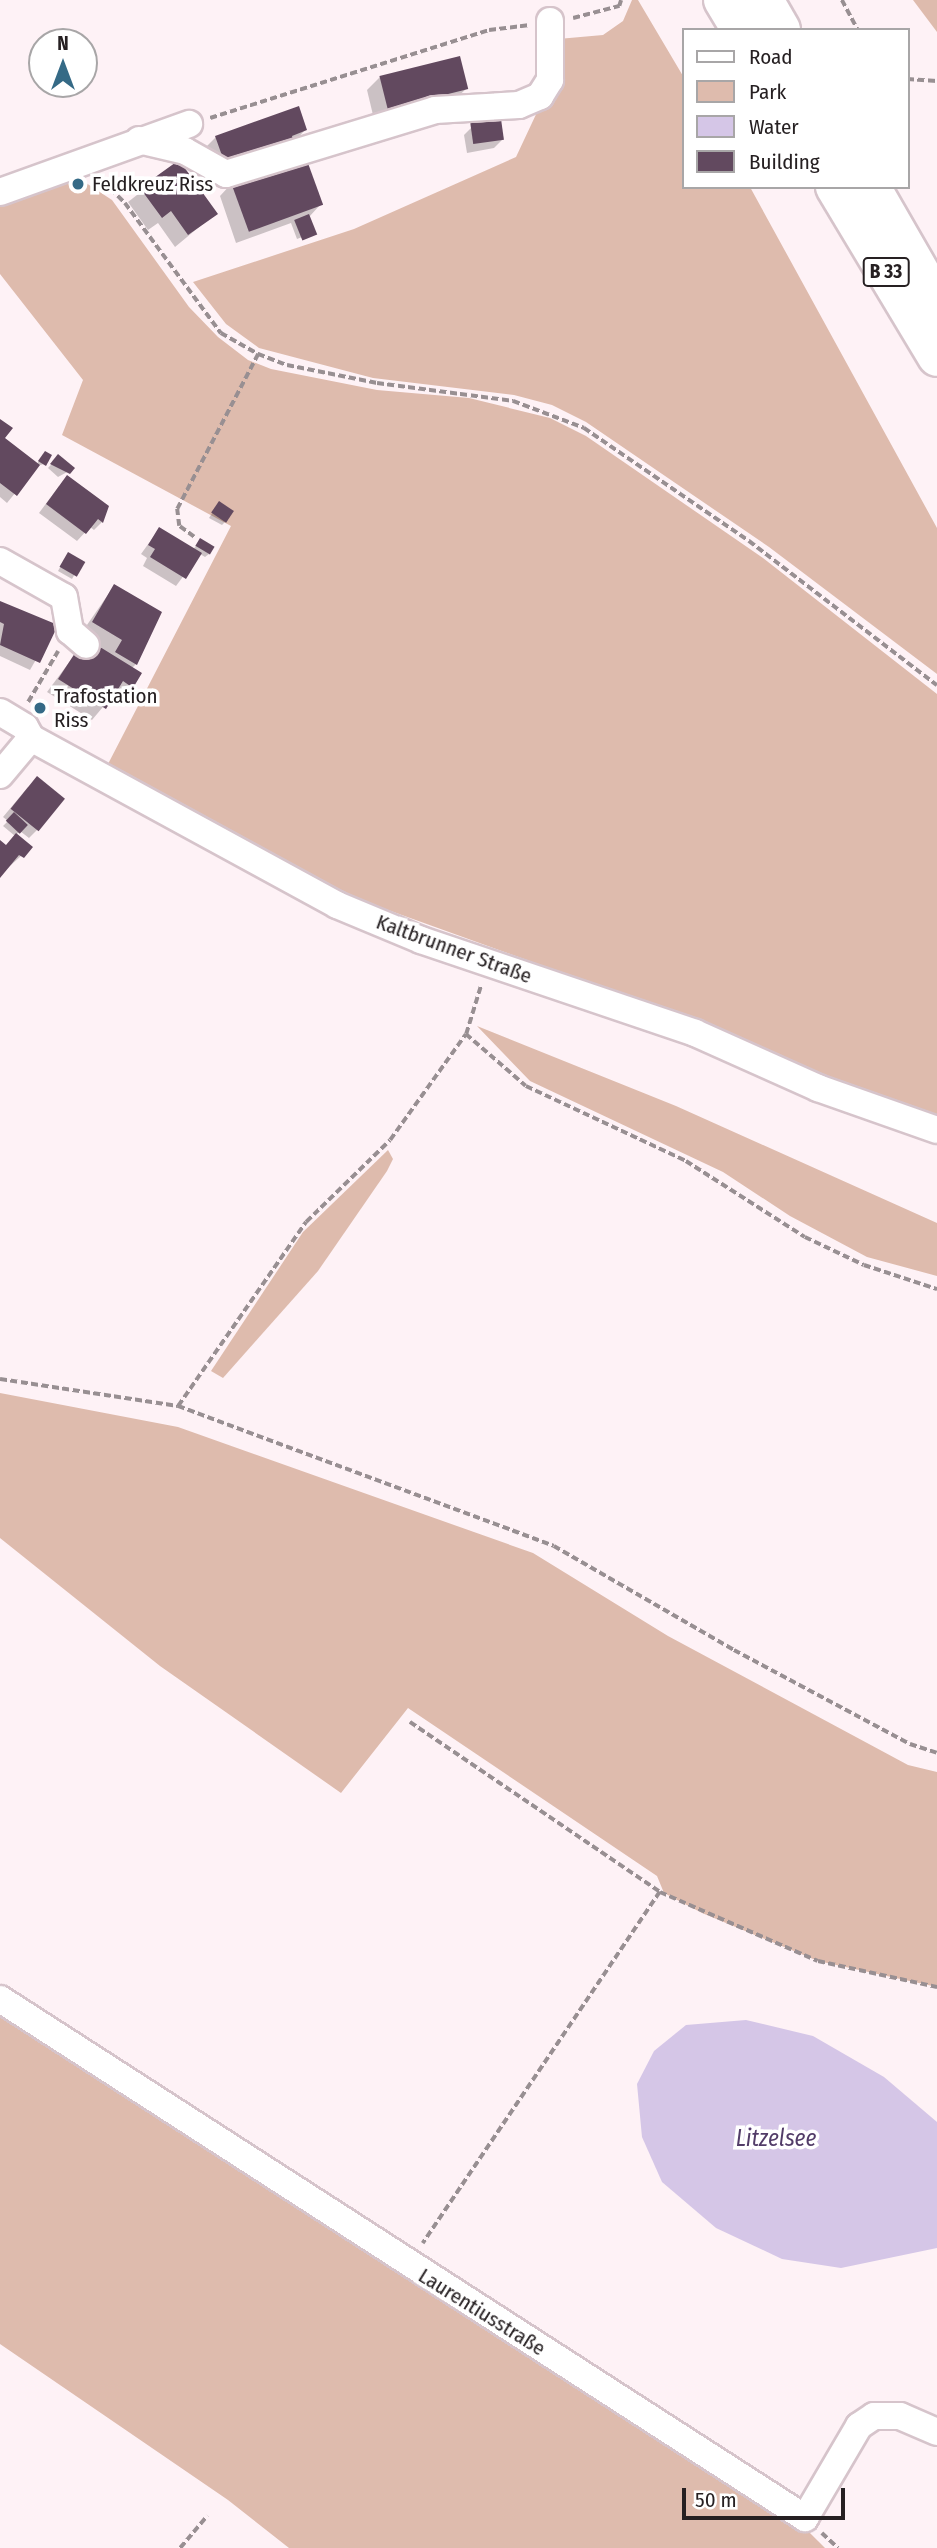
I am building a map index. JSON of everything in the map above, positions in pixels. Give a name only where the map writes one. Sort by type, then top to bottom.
[{"type":"highway","points":[[723,0],[740,28]]},
{"type":"highway","points":[[764,0],[780,28]]},
{"type":"highway","name":"B 33","points":[[836,189],[937,357]]},
{"type":"highway","name":"B 33","points":[[873,189],[937,302]]},
{"type":"street","points":[[139,141],[185,151],[226,174],[435,110],[519,105],[540,96],[550,80],[550,21]]},
{"type":"street","points":[[0,192],[81,160],[189,124]]},
{"type":"street","points":[[0,561],[64,597],[78,638]]},
{"type":"street","name":"Kaltbrunner Straße","points":[[0,712],[25,727],[31,738],[337,905],[488,962],[695,1033],[818,1088],[937,1130]]},
{"type":"street","points":[[0,775],[31,738]]},
{"type":"street","name":"Laurentiusstraße","points":[[0,1999],[408,2265],[805,2518],[859,2426],[874,2416],[900,2416],[937,2432]]},
{"type":"path","points":[[189,124],[489,30],[592,15],[619,6],[621,0]]},
{"type":"path","points":[[842,0],[857,28]]},
{"type":"path","points":[[909,79],[937,81]]},
{"type":"path","points":[[81,160],[125,203],[221,333],[258,354],[377,383],[513,401],[584,428],[749,541],[937,685]]},
{"type":"path","points":[[194,537],[179,526],[177,509],[258,354]]},
{"type":"path","points":[[34,693],[78,638]]},
{"type":"path","points":[[178,1406],[306,1222],[390,1140],[466,1034],[488,962]]},
{"type":"path","points":[[466,1034],[526,1086],[686,1161],[805,1237],[864,1265],[937,1289]]},
{"type":"path","points":[[0,1379],[178,1406],[554,1546],[734,1650],[910,1744],[937,1754]]},
{"type":"path","points":[[410,1722],[660,1892],[818,1961],[937,1987]]},
{"type":"path","points":[[408,2265],[660,1892]]},
{"type":"path","points":[[180,2548],[208,2516]]},
{"type":"green space","points":[[632,0],[638,0],[682,74],[682,189],[751,189],[937,528],[937,674],[769,547],[586,422],[552,405],[514,395],[373,378],[259,348],[226,324],[193,282],[354,229],[516,157],[539,108],[558,39],[603,35],[623,21]]},
{"type":"green space","points":[[913,0],[937,0],[937,32]]},
{"type":"green space","points":[[59,177],[80,179],[112,200],[189,307],[218,337],[248,360],[271,369],[377,390],[469,398],[550,418],[586,436],[763,558],[937,694],[937,1118],[821,1078],[696,1021],[338,892],[108,764],[231,526],[62,435],[83,380],[0,274],[0,202]]},
{"type":"green space","points":[[477,1026],[676,1106],[937,1223],[937,1276],[867,1257],[790,1216],[723,1172],[530,1081]]},
{"type":"green space","points":[[388,1150],[393,1159],[387,1171],[318,1271],[223,1378],[211,1371],[303,1232]]},
{"type":"green space","points":[[0,1393],[178,1427],[533,1553],[668,1636],[908,1765],[937,1772],[937,1987],[818,1961],[702,1913],[664,1893],[657,1876],[408,1708],[341,1793],[160,1666],[0,1538]]},
{"type":"green space","points":[[0,2013],[807,2530],[825,2548],[289,2548],[228,2500],[0,2344]]},
{"type":"water","name":"Litzelsee","points":[[746,2020],[813,2036],[884,2077],[937,2122],[937,2248],[841,2268],[782,2259],[716,2228],[662,2182],[642,2137],[637,2084],[654,2051],[686,2025]]},
{"type":"building","points":[[460,56],[468,89],[388,109],[379,76]]},
{"type":"building","points":[[299,106],[307,130],[292,136],[293,140],[225,164],[215,136]]},
{"type":"building","points":[[501,119],[504,140],[473,144],[470,123]]},
{"type":"building","points":[[305,155],[323,205],[249,232],[231,182]]},
{"type":"building","points":[[179,160],[218,214],[188,235],[171,211],[162,218],[140,188]]},
{"type":"building","points":[[309,214],[317,234],[302,240],[294,220]]},
{"type":"building","points":[[0,419],[13,428],[5,438],[40,465],[17,496],[0,483]]},
{"type":"building","points":[[45,451],[52,455],[46,466],[38,461]]},
{"type":"building","points":[[58,454],[75,468],[70,474],[50,464]]},
{"type":"building","points":[[67,475],[109,506],[103,523],[98,519],[86,534],[46,504]]},
{"type":"building","points":[[219,501],[234,511],[226,523],[211,513]]},
{"type":"building","points":[[159,527],[202,553],[186,579],[150,557],[155,549],[148,545]]},
{"type":"building","points":[[200,538],[215,547],[210,554],[195,546]]},
{"type":"building","points":[[68,552],[85,562],[77,577],[60,567]]},
{"type":"building","points":[[114,584],[162,612],[137,665],[115,652],[122,640],[92,622]]},
{"type":"building","points":[[0,601],[58,625],[40,663],[0,645],[4,624],[0,622]]},
{"type":"building","points":[[79,647],[94,656],[100,647],[142,673],[133,688],[123,681],[106,709],[58,679]]},
{"type":"building","name":"Trafostation Riss","points":[[39,702],[47,707],[42,714],[34,710]]},
{"type":"building","points":[[37,776],[65,799],[39,831],[11,809]]},
{"type":"building","points":[[14,812],[28,825],[20,834],[6,821]]},
{"type":"building","points":[[16,833],[33,847],[24,858],[19,855],[0,878],[0,840],[6,845]]},
{"type":"place","name":"Feldkreuz Riss","points":[[78,184]]},
{"type":"place","name":"Trafostation Riss","points":[[40,708]]}]
